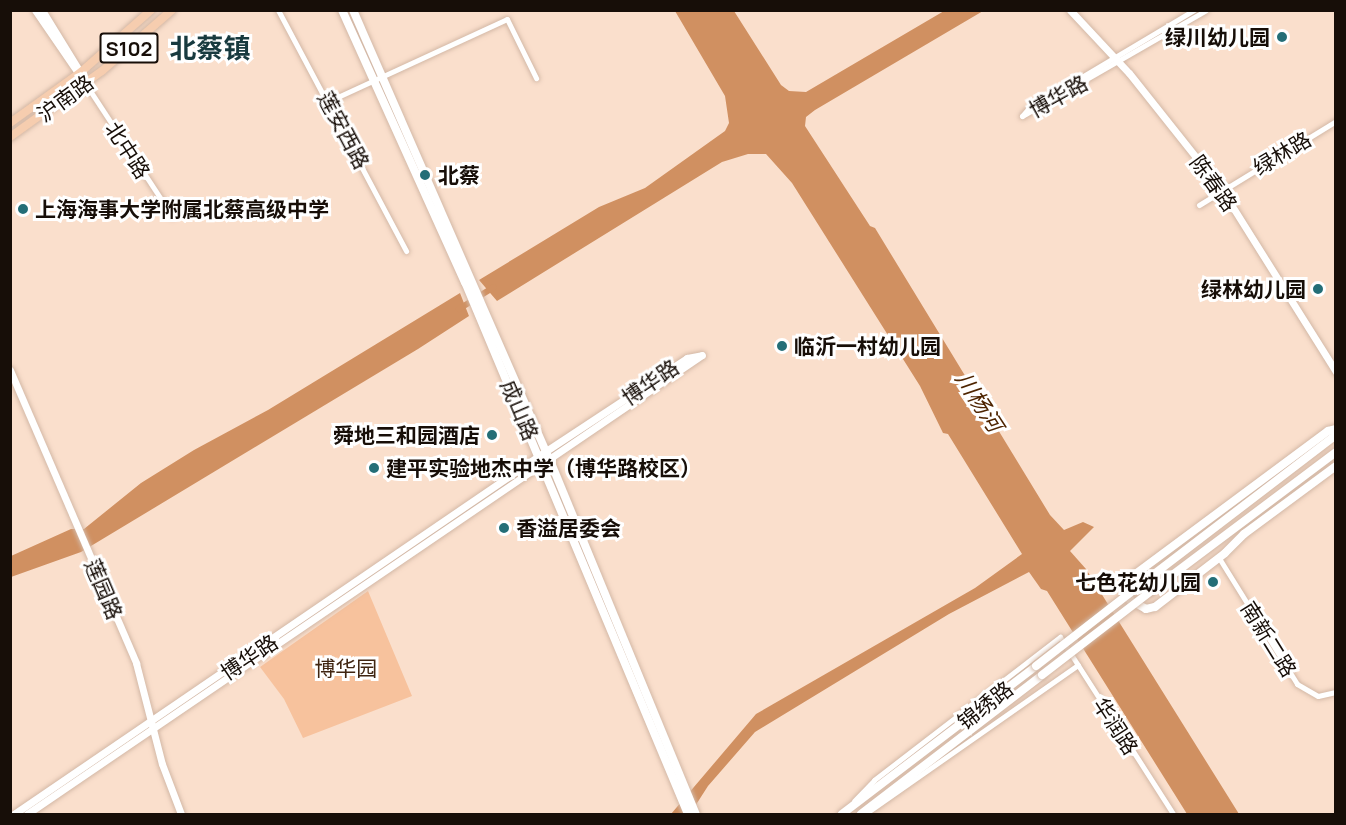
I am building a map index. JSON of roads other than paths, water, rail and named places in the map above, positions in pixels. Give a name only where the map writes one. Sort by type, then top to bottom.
[{"type":"main road","name":"沪南路","points":[[10,123],[79,74],[152,10]]},
{"type":"main road","name":"沪南路","points":[[10,137],[85,83],[172,10]]},
{"type":"main road","name":"成山路","points":[[342,10],[380,76]]},
{"type":"main road","name":"成山路","points":[[353,10],[544,457],[678,781],[688,814]]},
{"type":"main road","points":[[1335,429],[1130,578],[1126,589],[1128,597],[1138,607],[1155,607],[1219,558],[1244,534],[1335,466]]},
{"type":"main road","name":"锦绣路","points":[[842,814],[1335,435]]},
{"type":"main road","name":"锦绣路","points":[[861,814],[1335,452]]},
{"type":"main road","name":"成山路","points":[[678,781],[696,814]]},
{"type":"street","name":"北中路","points":[[35,10],[172,216]]},
{"type":"street","name":"北中路","points":[[42,10],[79,74]]},
{"type":"street","name":"莲安西路","points":[[278,10],[329,100],[406,251]]},
{"type":"street","name":"陈春路","points":[[1070,10],[1117,60],[1222,190],[1335,372]]},
{"type":"street","name":"博华路","points":[[1194,10],[1117,60],[1022,116],[1206,10]]},
{"type":"street","points":[[329,100],[507,19],[536,78]]},
{"type":"street","name":"绿林路","points":[[1199,205],[1335,121]]},
{"type":"street","name":"博华路","points":[[27,814],[154,724],[687,358],[702,356],[544,457]]},
{"type":"street","name":"莲园路","points":[[10,370],[136,663],[181,814]]},
{"type":"street","name":"南新二路","points":[[1219,558],[1297,684],[1318,696],[1335,692]]},
{"type":"street","name":"华润路","points":[[842,814],[874,780],[1060,637],[1173,814]]},
{"type":"street","points":[[865,814],[1078,665]]},
{"type":"street","name":"博华路","points":[[14,814],[154,724]]},
{"type":"water","name":"川杨河","points":[[675,11],[734,11],[781,85],[789,91],[806,92],[944,11],[983,11],[815,110],[806,117],[805,126],[870,226],[875,228],[1050,515],[1064,530],[1083,522],[1094,527],[1070,551],[1086,569],[1239,814],[1187,814],[1047,591],[1041,589],[1029,572],[949,614],[755,732],[708,786],[690,814],[671,814],[756,714],[975,588],[1022,554],[948,434],[943,433],[920,386],[792,183],[766,154],[748,154],[722,162],[497,301],[479,280],[599,207],[645,188],[725,131],[729,123],[725,96]]},
{"type":"water","points":[[460,293],[469,316],[418,349],[81,552],[11,577],[11,556],[71,529],[84,529],[141,483],[194,450],[268,410]]},
{"type":"waterway","points":[[459,309],[494,287]]},
{"type":"place","name":"绿川幼儿园","points":[[1282,37]]},
{"type":"place","name":"北蔡","points":[[425,175]]},
{"type":"place","name":"上海海事大学附属北蔡高级中学","points":[[23,209]]},
{"type":"place","name":"绿林幼儿园","points":[[1318,289]]},
{"type":"place","name":"临沂一村幼儿园","points":[[782,346]]},
{"type":"place","name":"舜地三和园酒店","points":[[492,435]]},
{"type":"place","name":"建平实验地杰中学（博华路校区）","points":[[374,468]]},
{"type":"place","name":"香溢居委会","points":[[504,528]]},
{"type":"place","name":"七色花幼儿园","points":[[1213,582]]},
{"type":"district","name":"北蔡镇","points":[[210,48]]},
{"type":"park label","name":"博华园","points":[[346,668]]}]
